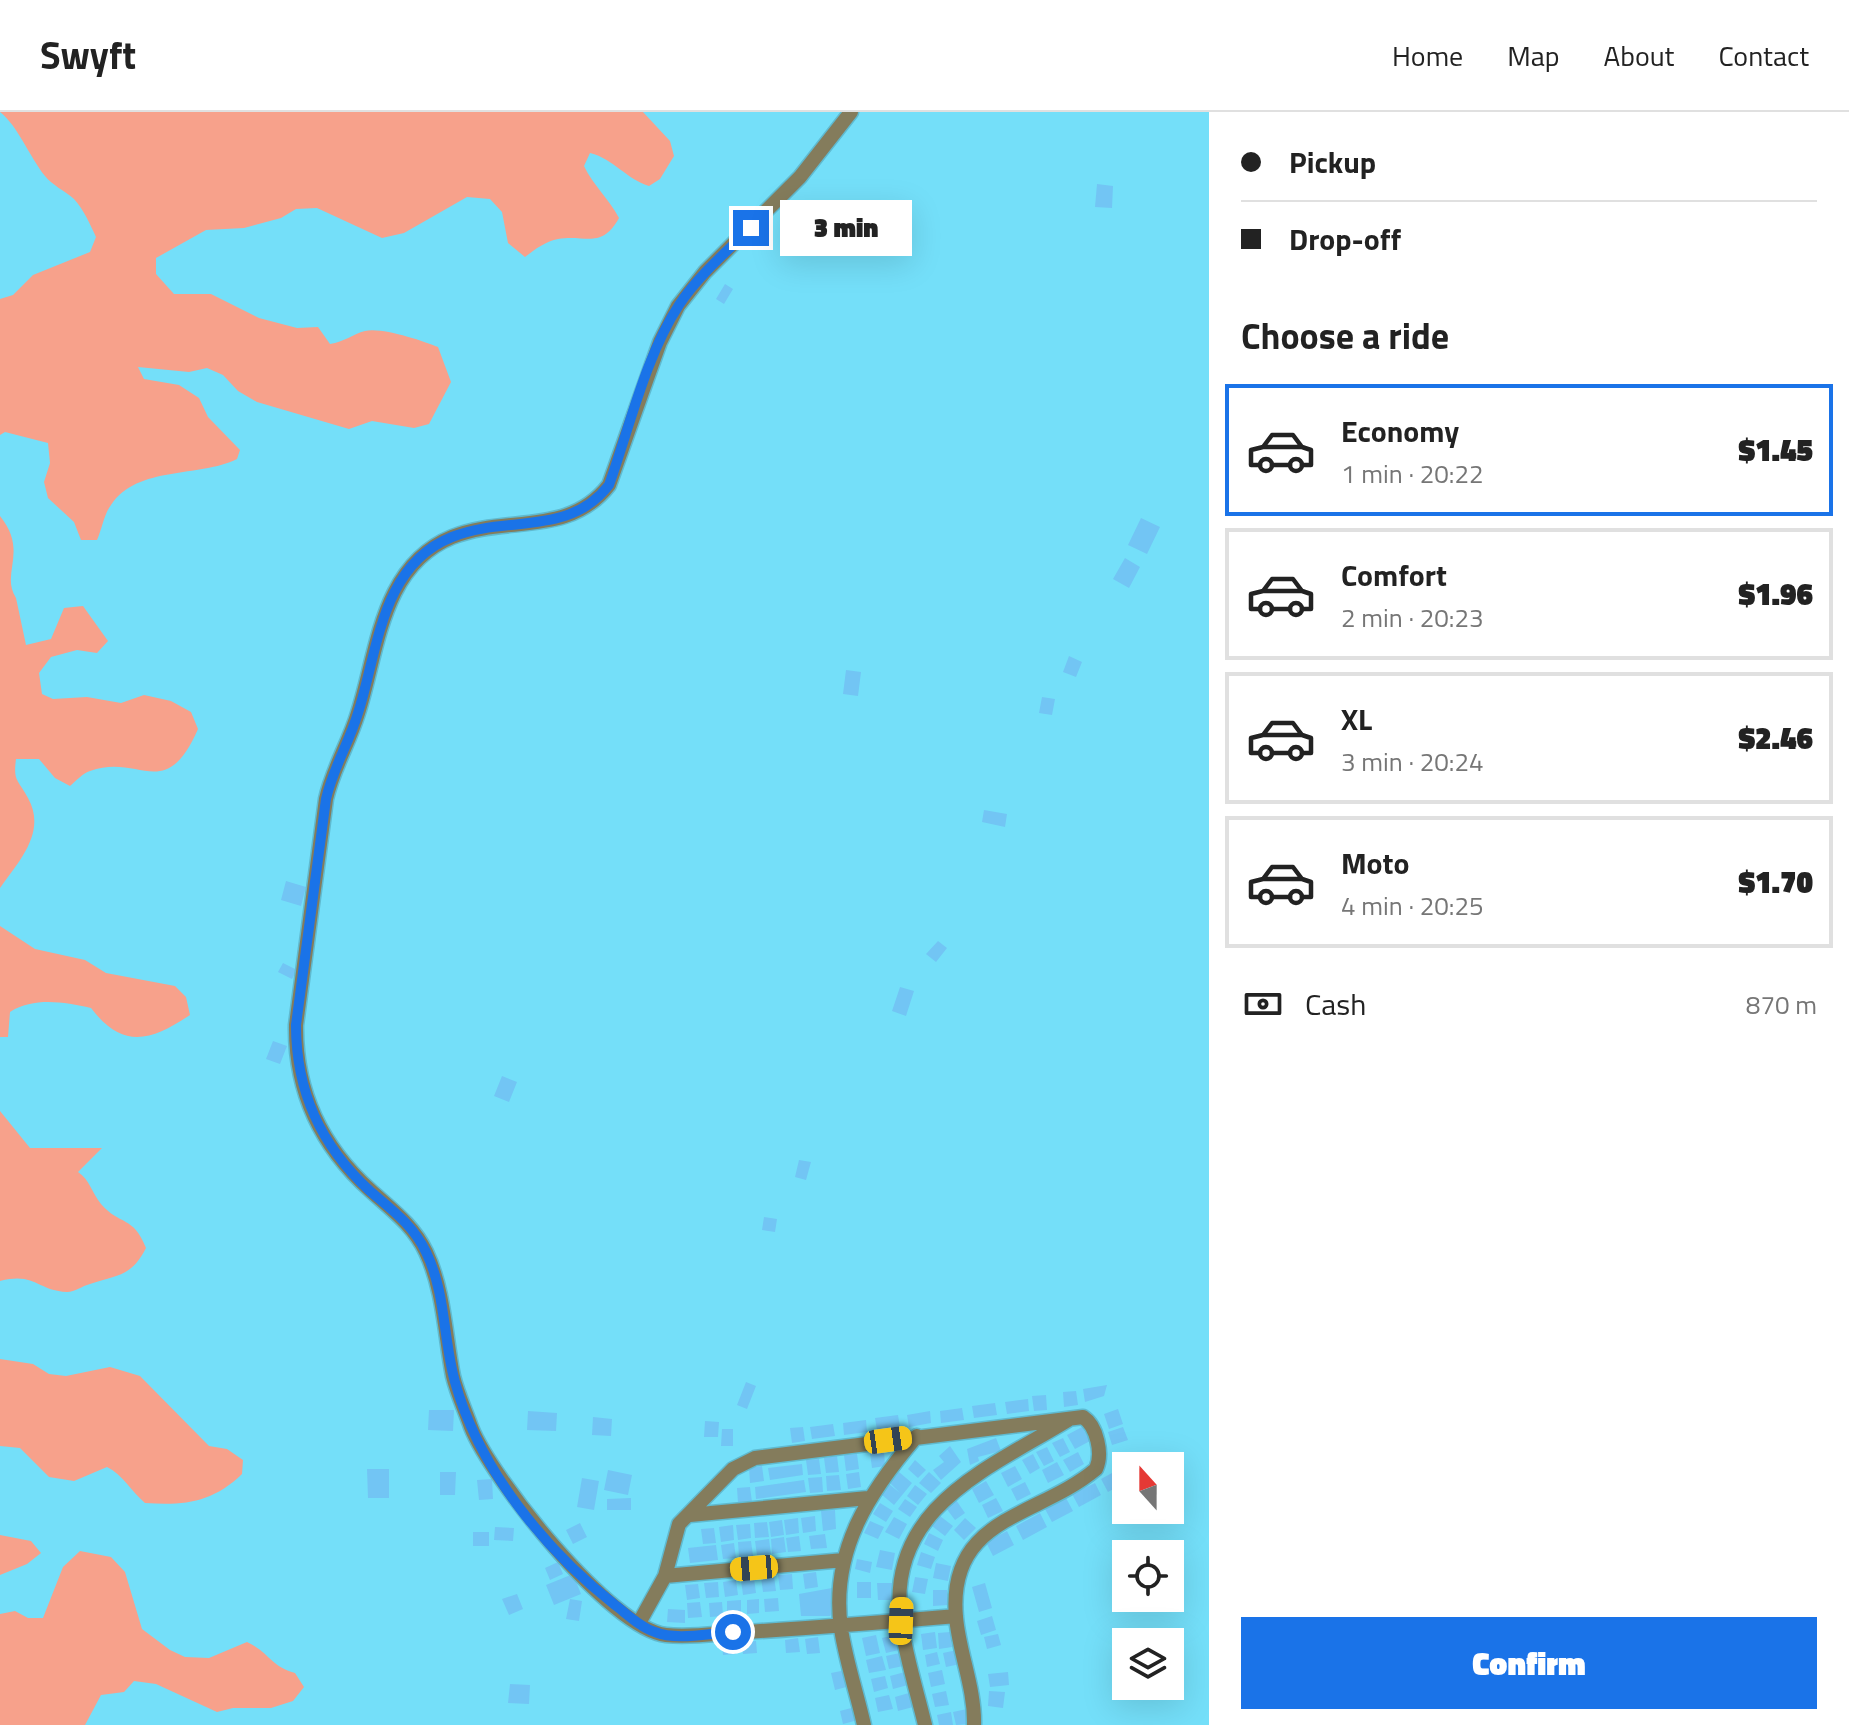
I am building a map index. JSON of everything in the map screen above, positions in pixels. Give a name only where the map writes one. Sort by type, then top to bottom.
[{"type":"street","points":[[851,112],[800,177],[705,272],[678,306],[660,342],[609,485],[596,502],[579,512],[549,522],[452,537],[428,550],[396,585],[384,616],[357,718],[332,773],[326,799],[296,1025],[295,1059],[301,1088],[311,1113],[339,1155],[368,1189],[410,1225],[425,1251],[436,1276],[454,1379],[474,1434],[488,1459],[556,1550],[589,1584],[639,1623],[666,1636],[841,1627],[956,1616]]},
{"type":"street","points":[[925,1725],[901,1621],[902,1578],[908,1552],[931,1510],[946,1495],[1072,1417]]},
{"type":"street","points":[[639,1623],[665,1576],[674,1533],[733,1469],[755,1458],[1083,1417],[1091,1424],[1100,1456],[1096,1469],[987,1532],[971,1547],[957,1583],[956,1616],[973,1699],[974,1725]]},
{"type":"street","points":[[864,1725],[841,1627],[844,1560],[868,1498],[917,1436]]},
{"type":"street","points":[[690,1515],[868,1498]]},
{"type":"street","points":[[665,1576],[844,1560]]},
{"type":"shaded area","points":[[0,112],[643,112],[670,141],[674,156],[660,179],[649,186],[590,153],[584,166],[619,218],[606,234],[599,237],[554,240],[525,257],[508,243],[502,212],[490,199],[467,197],[404,233],[382,238],[317,208],[296,209],[281,218],[244,228],[206,230],[156,258],[156,274],[174,294],[211,294],[259,318],[297,328],[318,327],[330,344],[372,330],[402,335],[438,347],[451,382],[429,424],[414,428],[372,421],[349,429],[257,402],[238,391],[223,375],[207,368],[189,372],[138,367],[144,379],[179,385],[199,398],[208,417],[240,450],[237,459],[222,465],[170,474],[137,484],[123,492],[111,505],[97,540],[81,540],[74,522],[48,498],[44,482],[50,463],[48,443],[5,432],[0,435],[0,299],[13,295],[33,275],[90,252],[96,237],[78,203],[45,176]]},
{"type":"shaded area","points":[[0,516],[12,540],[12,589],[26,645],[51,639],[64,608],[83,606],[108,641],[97,653],[77,650],[51,657],[39,673],[42,694],[53,699],[87,697],[121,703],[144,695],[171,701],[191,712],[198,729],[186,752],[163,771],[108,767],[87,772],[70,786],[55,778],[39,759],[16,759],[16,776],[33,811],[34,823],[28,846],[0,888]]},
{"type":"shaded area","points":[[0,926],[35,949],[85,960],[106,973],[175,986],[186,997],[190,1015],[163,1031],[138,1037],[114,1030],[91,1008],[60,1003],[29,1004],[10,1012],[8,1037],[0,1037]]},
{"type":"shaded area","points":[[0,1111],[30,1148],[102,1148],[78,1172],[101,1204],[131,1225],[141,1238],[146,1248],[135,1264],[117,1276],[70,1292],[49,1289],[29,1280],[0,1281]]},
{"type":"shaded area","points":[[0,1359],[33,1364],[49,1374],[66,1376],[110,1367],[140,1376],[209,1446],[227,1449],[243,1460],[242,1474],[209,1496],[173,1504],[145,1503],[118,1474],[107,1467],[74,1481],[49,1477],[20,1448],[0,1446]]},
{"type":"shaded area","points":[[0,1535],[31,1541],[41,1553],[27,1564],[0,1575]]},
{"type":"shaded area","points":[[80,1551],[111,1557],[125,1572],[142,1629],[170,1650],[185,1657],[209,1658],[247,1642],[280,1667],[295,1673],[304,1687],[293,1701],[271,1708],[233,1708],[217,1712],[156,1684],[134,1681],[124,1692],[101,1695],[85,1725],[0,1725],[0,1614],[15,1611],[28,1618],[43,1618],[63,1567]]},
{"type":"building","points":[[1097,184],[1113,186],[1112,208],[1095,207]]},
{"type":"building","points":[[725,284],[733,289],[724,304],[716,299]]},
{"type":"building","points":[[1141,518],[1160,527],[1147,554],[1128,545]]},
{"type":"building","points":[[1125,558],[1140,567],[1129,588],[1113,579]]},
{"type":"building","points":[[1069,656],[1082,662],[1076,677],[1063,672]]},
{"type":"building","points":[[846,670],[861,672],[858,696],[843,694]]},
{"type":"building","points":[[1042,697],[1055,699],[1052,715],[1039,713]]},
{"type":"building","points":[[984,810],[1007,814],[1005,827],[982,822]]},
{"type":"building","points":[[286,881],[306,887],[301,906],[281,900]]},
{"type":"building","points":[[938,941],[947,948],[936,962],[926,954]]},
{"type":"building","points":[[283,963],[297,970],[292,979],[278,972]]},
{"type":"building","points":[[900,987],[914,991],[906,1016],[892,1011]]},
{"type":"building","points":[[273,1041],[287,1046],[280,1064],[266,1059]]},
{"type":"building","points":[[502,1076],[517,1082],[509,1102],[494,1096]]},
{"type":"building","points":[[799,1160],[811,1162],[806,1180],[795,1177]]},
{"type":"building","points":[[764,1217],[777,1219],[775,1232],[762,1230]]},
{"type":"building","points":[[746,1382],[756,1386],[747,1409],[737,1405]]},
{"type":"building","points":[[1107,1385],[1104,1396],[1085,1402],[1083,1389]]},
{"type":"building","points":[[1076,1391],[1078,1405],[1064,1407],[1063,1392]]},
{"type":"building","points":[[1046,1395],[1047,1410],[1034,1411],[1032,1396]]},
{"type":"building","points":[[1028,1399],[1029,1411],[1007,1414],[1005,1402]]},
{"type":"building","points":[[995,1403],[997,1415],[974,1418],[972,1406]]},
{"type":"building","points":[[962,1408],[964,1420],[941,1423],[940,1411]]},
{"type":"building","points":[[1118,1409],[1123,1424],[1109,1429],[1104,1414]]},
{"type":"building","points":[[429,1410],[454,1410],[453,1431],[428,1430]]},
{"type":"building","points":[[528,1411],[557,1413],[556,1431],[527,1430]]},
{"type":"building","points":[[930,1411],[931,1423],[909,1427],[907,1415]]},
{"type":"building","points":[[898,1415],[900,1427],[877,1430],[875,1418]]},
{"type":"building","points":[[593,1417],[612,1419],[611,1436],[592,1435]]},
{"type":"building","points":[[866,1420],[867,1432],[844,1435],[843,1423]]},
{"type":"building","points":[[705,1421],[719,1422],[718,1437],[704,1437]]},
{"type":"building","points":[[833,1424],[835,1436],[812,1439],[810,1427]]},
{"type":"building","points":[[803,1427],[805,1441],[792,1443],[790,1428]]},
{"type":"building","points":[[1082,1427],[1090,1441],[1075,1449],[1067,1435]]},
{"type":"building","points":[[1123,1427],[1128,1440],[1112,1445],[1108,1432]]},
{"type":"building","points":[[722,1429],[733,1429],[733,1446],[721,1446]]},
{"type":"building","points":[[996,1438],[1001,1451],[978,1457],[979,1461],[970,1465],[967,1449]]},
{"type":"building","points":[[1063,1438],[1070,1452],[1060,1457],[1052,1443]]},
{"type":"building","points":[[950,1446],[961,1462],[941,1480],[933,1470],[944,1462],[939,1456]]},
{"type":"building","points":[[1047,1447],[1054,1461],[1044,1466],[1036,1452]]},
{"type":"building","points":[[884,1451],[885,1466],[872,1468],[870,1453]]},
{"type":"building","points":[[1078,1452],[1084,1464],[1070,1472],[1063,1460]]},
{"type":"building","points":[[857,1454],[859,1469],[846,1471],[844,1455]]},
{"type":"building","points":[[1033,1454],[1040,1468],[1030,1474],[1022,1460]]},
{"type":"building","points":[[837,1456],[839,1472],[826,1473],[824,1458]]},
{"type":"building","points":[[819,1459],[821,1474],[808,1475],[806,1460]]},
{"type":"building","points":[[915,1460],[926,1470],[918,1478],[908,1469]]},
{"type":"building","points":[[1057,1462],[1064,1475],[1048,1483],[1042,1470]]},
{"type":"building","points":[[802,1464],[803,1475],[770,1480],[768,1468]]},
{"type":"building","points":[[762,1466],[764,1481],[750,1483],[749,1468]]},
{"type":"building","points":[[1015,1466],[1022,1479],[1008,1487],[1001,1473]]},
{"type":"building","points":[[367,1469],[389,1469],[389,1498],[368,1498]]},
{"type":"building","points":[[608,1470],[632,1475],[628,1495],[604,1490]]},
{"type":"building","points":[[440,1472],[456,1472],[455,1495],[440,1495]]},
{"type":"building","points":[[859,1472],[861,1487],[848,1489],[846,1474]]},
{"type":"building","points":[[899,1472],[912,1483],[894,1505],[881,1494],[889,1484],[900,1493],[890,1483]]},
{"type":"building","points":[[929,1472],[941,1483],[931,1493],[919,1483]]},
{"type":"building","points":[[1112,1473],[1112,1490],[1108,1492],[1101,1479]]},
{"type":"building","points":[[839,1475],[841,1490],[827,1491],[826,1476]]},
{"type":"building","points":[[822,1477],[823,1492],[810,1493],[808,1478]]},
{"type":"building","points":[[582,1478],[599,1481],[594,1510],[577,1507]]},
{"type":"building","points":[[492,1479],[493,1499],[479,1500],[477,1480]]},
{"type":"building","points":[[804,1480],[806,1492],[756,1499],[755,1487]]},
{"type":"building","points":[[986,1481],[994,1495],[979,1503],[972,1489]]},
{"type":"building","points":[[1025,1482],[1031,1494],[1017,1501],[1011,1489]]},
{"type":"building","points":[[1095,1483],[1101,1495],[1079,1507],[1072,1494]]},
{"type":"building","points":[[915,1485],[927,1494],[918,1505],[907,1496]]},
{"type":"building","points":[[750,1487],[752,1502],[738,1503],[737,1488]]},
{"type":"building","points":[[631,1498],[631,1510],[607,1510],[607,1499]]},
{"type":"building","points":[[996,1498],[1003,1511],[988,1518],[982,1505]]},
{"type":"building","points":[[1066,1498],[1073,1511],[1052,1522],[1045,1509]]},
{"type":"building","points":[[905,1499],[917,1507],[910,1517],[898,1509]]},
{"type":"building","points":[[956,1500],[965,1513],[955,1520],[946,1508]]},
{"type":"building","points":[[880,1503],[893,1511],[886,1522],[873,1514]]},
{"type":"building","points":[[835,1510],[836,1529],[823,1531],[821,1511]]},
{"type":"building","points":[[1040,1513],[1047,1527],[1023,1540],[1016,1526]]},
{"type":"building","points":[[815,1516],[816,1531],[803,1533],[801,1518]]},
{"type":"building","points":[[940,1516],[953,1526],[945,1536],[932,1526]]},
{"type":"building","points":[[894,1517],[907,1524],[899,1539],[885,1532]]},
{"type":"building","points":[[798,1518],[799,1533],[786,1535],[784,1520]]},
{"type":"building","points":[[965,1518],[976,1528],[964,1540],[954,1530]]},
{"type":"building","points":[[782,1520],[784,1535],[771,1537],[769,1522]]},
{"type":"building","points":[[870,1521],[884,1527],[878,1539],[864,1533]]},
{"type":"building","points":[[767,1522],[769,1537],[755,1538],[754,1523]]},
{"type":"building","points":[[580,1523],[587,1537],[573,1544],[566,1530]]},
{"type":"building","points":[[750,1524],[751,1538],[738,1540],[736,1525]]},
{"type":"building","points":[[733,1525],[734,1540],[721,1542],[719,1527]]},
{"type":"building","points":[[495,1527],[514,1528],[513,1541],[494,1540]]},
{"type":"building","points":[[714,1528],[716,1543],[703,1544],[701,1529]]},
{"type":"building","points":[[1007,1531],[1014,1545],[993,1556],[986,1542]]},
{"type":"building","points":[[473,1532],[489,1532],[489,1546],[473,1546]]},
{"type":"building","points":[[929,1533],[943,1540],[938,1551],[924,1544]]},
{"type":"building","points":[[825,1534],[827,1548],[811,1549],[809,1536]]},
{"type":"building","points":[[799,1536],[801,1551],[788,1552],[786,1538]]},
{"type":"building","points":[[784,1537],[786,1552],[772,1554],[771,1539]]},
{"type":"building","points":[[769,1539],[771,1554],[757,1555],[755,1541]]},
{"type":"building","points":[[751,1541],[753,1556],[739,1557],[738,1542]]},
{"type":"building","points":[[734,1543],[736,1558],[723,1559],[721,1545]]},
{"type":"building","points":[[716,1545],[718,1560],[690,1563],[688,1548]]},
{"type":"building","points":[[880,1550],[895,1553],[892,1570],[876,1567]]},
{"type":"building","points":[[921,1552],[935,1557],[931,1569],[917,1565]]},
{"type":"building","points":[[857,1559],[872,1562],[870,1573],[855,1569]]},
{"type":"building","points":[[558,1562],[563,1574],[550,1580],[545,1568]]},
{"type":"building","points":[[936,1563],[951,1566],[948,1581],[933,1578]]},
{"type":"building","points":[[816,1572],[818,1587],[805,1589],[803,1574]]},
{"type":"building","points":[[573,1574],[581,1594],[554,1605],[546,1585]]},
{"type":"building","points":[[792,1574],[793,1589],[780,1590],[778,1575]]},
{"type":"building","points":[[774,1576],[776,1591],[763,1592],[761,1577]]},
{"type":"building","points":[[915,1577],[928,1579],[925,1594],[912,1592]]},
{"type":"building","points":[[754,1578],[756,1593],[743,1595],[741,1580]]},
{"type":"building","points":[[736,1580],[738,1595],[725,1597],[723,1582]]},
{"type":"building","points":[[718,1582],[719,1597],[706,1598],[704,1583]]},
{"type":"building","points":[[857,1582],[871,1582],[871,1598],[857,1598]]},
{"type":"building","points":[[877,1583],[892,1583],[892,1600],[878,1600]]},
{"type":"building","points":[[985,1583],[992,1608],[979,1612],[972,1587]]},
{"type":"building","points":[[698,1584],[700,1598],[687,1600],[685,1585]]},
{"type":"building","points":[[832,1588],[837,1610],[830,1616],[801,1616],[799,1594]]},
{"type":"building","points":[[933,1590],[947,1590],[948,1605],[933,1606]]},
{"type":"building","points":[[517,1594],[523,1609],[509,1615],[502,1599]]},
{"type":"building","points":[[778,1598],[779,1611],[765,1612],[764,1599]]},
{"type":"building","points":[[570,1599],[582,1601],[579,1621],[566,1619]]},
{"type":"building","points":[[759,1599],[759,1613],[747,1614],[747,1600]]},
{"type":"building","points":[[741,1600],[741,1615],[727,1615],[727,1601]]},
{"type":"building","points":[[700,1602],[702,1617],[688,1618],[687,1603]]},
{"type":"building","points":[[722,1602],[723,1616],[710,1617],[709,1603]]},
{"type":"building","points":[[668,1609],[685,1610],[685,1623],[667,1622]]},
{"type":"building","points":[[992,1616],[996,1630],[981,1635],[977,1621]]},
{"type":"building","points":[[935,1632],[937,1648],[923,1650],[921,1634]]},
{"type":"building","points":[[950,1632],[952,1647],[939,1649],[938,1633]]},
{"type":"building","points":[[998,1634],[1001,1645],[987,1649],[984,1637]]},
{"type":"building","points":[[876,1635],[880,1653],[866,1656],[862,1638]]},
{"type":"building","points":[[896,1635],[899,1650],[886,1653],[882,1638]]},
{"type":"building","points":[[818,1637],[820,1653],[807,1654],[805,1639]]},
{"type":"building","points":[[798,1638],[800,1652],[786,1653],[785,1640]]},
{"type":"building","points":[[756,1641],[757,1653],[743,1654],[742,1642]]},
{"type":"building","points":[[736,1642],[736,1654],[723,1655],[722,1643]]},
{"type":"building","points":[[957,1650],[960,1664],[946,1667],[943,1653]]},
{"type":"building","points":[[937,1652],[940,1664],[927,1667],[925,1655]]},
{"type":"building","points":[[900,1653],[903,1666],[889,1669],[886,1656]]},
{"type":"building","points":[[882,1656],[886,1670],[869,1673],[866,1660]]},
{"type":"building","points":[[846,1670],[850,1686],[835,1690],[831,1673]]},
{"type":"building","points":[[942,1670],[945,1684],[931,1687],[928,1673]]},
{"type":"building","points":[[905,1672],[908,1685],[893,1689],[890,1676]]},
{"type":"building","points":[[1008,1672],[1009,1685],[990,1687],[988,1674]]},
{"type":"building","points":[[885,1676],[888,1688],[874,1692],[871,1679]]},
{"type":"building","points":[[510,1684],[530,1685],[529,1704],[508,1703]]},
{"type":"building","points":[[946,1691],[949,1705],[935,1707],[932,1694]]},
{"type":"building","points":[[989,1691],[1005,1692],[1003,1708],[988,1706]]},
{"type":"building","points":[[909,1693],[913,1707],[898,1711],[895,1697]]},
{"type":"building","points":[[889,1695],[893,1709],[878,1712],[875,1698]]},
{"type":"building","points":[[855,1707],[858,1720],[843,1724],[840,1711]]},
{"type":"building","points":[[967,1709],[970,1724],[956,1725],[953,1712]]},
{"type":"building","points":[[951,1712],[953,1725],[939,1725],[937,1715]]},
{"type":"route","points":[[733,1632],[666,1636],[651,1631],[589,1584],[524,1511],[488,1459],[462,1403],[454,1379],[436,1276],[425,1251],[410,1225],[368,1189],[339,1155],[311,1113],[301,1088],[295,1059],[296,1025],[326,799],[332,773],[357,718],[384,616],[396,585],[428,550],[452,537],[474,531],[549,522],[579,512],[596,502],[609,485],[660,342],[678,306],[705,272],[751,228]]}]
